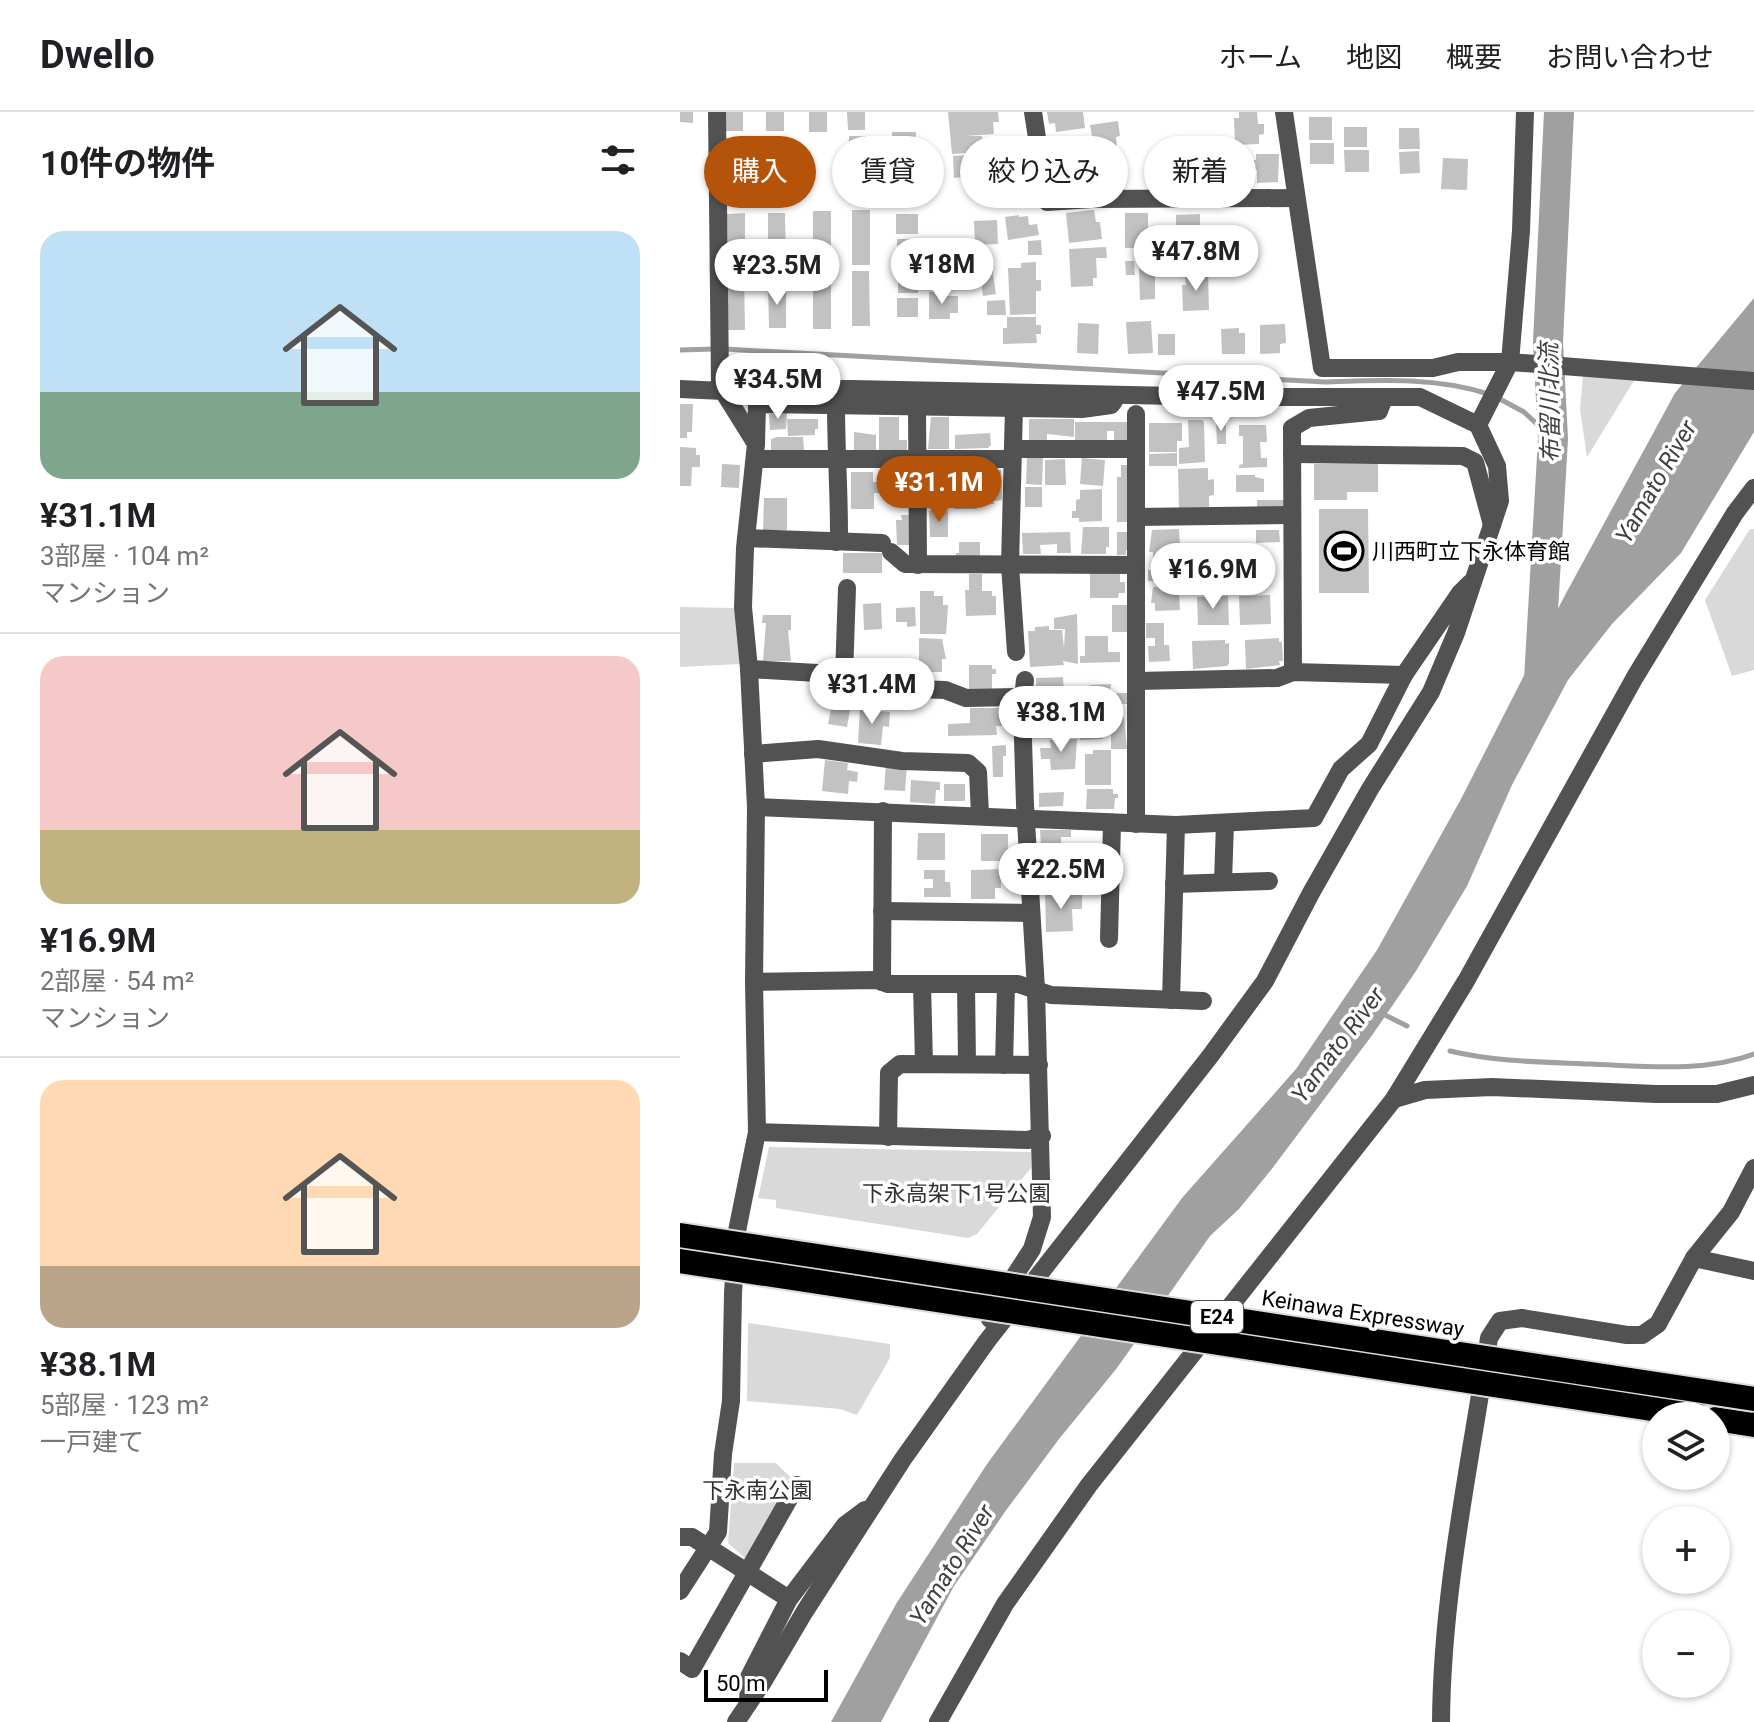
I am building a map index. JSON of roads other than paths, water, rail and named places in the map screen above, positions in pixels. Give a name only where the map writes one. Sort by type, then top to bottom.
[{"type":"highway","name":"Keinawa Expressway","points":[[680,1235],[1754,1399]]},
{"type":"highway","name":"E24","points":[[680,1261],[1642,1407]]},
{"type":"highway","points":[[1730,1421],[1754,1425]]},
{"type":"street","points":[[717,112],[719,360],[726,397],[756,451]]},
{"type":"street","points":[[1033,112],[1047,202],[1296,198]]},
{"type":"street","points":[[1284,112],[1322,368],[1432,370],[1458,362],[1516,363],[1754,381]]},
{"type":"street","points":[[736,1722],[872,1506],[987,1341],[1211,1055],[1265,981],[1348,828],[1431,692],[1477,575],[1500,501],[1497,466],[1482,418],[1496,388],[1516,363],[1525,112]]},
{"type":"street","points":[[1421,395],[1432,370]]},
{"type":"street","points":[[680,389],[757,404],[1082,409],[1111,405],[1118,395]]},
{"type":"street","points":[[726,397],[736,389],[1384,398],[1421,395],[1482,418]]},
{"type":"street","points":[[1293,672],[1292,428],[1309,418],[1379,411],[1384,398]]},
{"type":"street","points":[[680,1591],[718,1532],[723,1454],[731,1401],[737,1231],[757,1132],[754,982],[756,807],[743,607],[757,404]]},
{"type":"street","points":[[836,405],[839,533],[836,542]]},
{"type":"street","points":[[917,406],[918,565]]},
{"type":"street","points":[[1014,407],[1010,565],[1016,652]]},
{"type":"street","points":[[1136,414],[1136,824]]},
{"type":"street","points":[[756,451],[838,459],[1007,459],[1018,449],[1136,449]]},
{"type":"street","points":[[1292,454],[1463,456],[1475,462],[1492,526]]},
{"type":"street","points":[[938,1722],[1005,1604],[1089,1485],[1394,1099],[1466,981],[1635,677],[1735,513],[1754,488]]},
{"type":"street","points":[[1136,517],[1292,515]]},
{"type":"street","points":[[746,538],[887,547],[905,564],[918,565],[1136,565]]},
{"type":"street","points":[[756,807],[1176,825],[1314,818],[1341,769],[1369,744],[1404,675],[1460,593],[1477,575]]},
{"type":"street","points":[[844,676],[847,588]]},
{"type":"street","points":[[749,669],[844,676],[884,688],[945,690],[966,698],[1024,688],[1026,819],[1042,1136],[1042,1217],[1032,1249],[991,1312],[987,1341]]},
{"type":"street","points":[[1137,681],[1277,678],[1293,672],[1404,675]]},
{"type":"street","points":[[753,754],[818,749],[902,761],[968,763],[978,772],[980,815]]},
{"type":"street","points":[[882,982],[883,811]]},
{"type":"street","points":[[1109,939],[1112,823]]},
{"type":"street","points":[[1223,882],[1225,823]]},
{"type":"street","points":[[1171,1000],[1176,825]]},
{"type":"street","points":[[1174,884],[1269,881]]},
{"type":"street","points":[[882,911],[1031,913]]},
{"type":"street","points":[[754,982],[1006,984],[1051,995],[1203,1001]]},
{"type":"street","points":[[922,984],[924,1063]]},
{"type":"street","points":[[966,984],[967,1064]]},
{"type":"street","points":[[1004,1065],[1006,984]]},
{"type":"street","points":[[888,1137],[889,1073],[900,1064],[1039,1065]]},
{"type":"street","points":[[1394,1099],[1425,1090],[1492,1087],[1717,1094],[1754,1085]]},
{"type":"street","points":[[757,1132],[1028,1140],[1042,1136]]},
{"type":"street","points":[[1441,1722],[1443,1642],[1462,1496],[1489,1338],[1500,1321],[1522,1318],[1642,1335],[1658,1324],[1694,1258],[1731,1212],[1754,1168]]},
{"type":"street","points":[[1694,1258],[1754,1271]]},
{"type":"street","points":[[680,1661],[692,1669],[797,1485]]},
{"type":"street","points":[[748,1704],[749,1677],[789,1599],[845,1525],[872,1506]]},
{"type":"street","points":[[680,1537],[692,1537],[789,1599]]},
{"type":"water","name":"Yamato River","points":[[1754,298],[1754,432],[1681,553],[1612,624],[1568,680],[1512,785],[1467,886],[1416,971],[1271,1170],[1239,1209],[1210,1236],[1117,1368],[1007,1509],[954,1586],[881,1722],[831,1722],[896,1604],[987,1464],[1182,1198],[1296,1069],[1377,950],[1461,799],[1564,597],[1675,393]]},
{"type":"waterway","name":"布留川北流","points":[[1539,679],[1553,439],[1548,342],[1559,112]]},
{"type":"waterway","points":[[680,350],[715,349]]},
{"type":"waterway","points":[[725,349],[1325,382],[1407,381],[1448,385],[1488,394]]},
{"type":"waterway","points":[[1498,398],[1524,412],[1553,439]]},
{"type":"waterway","name":"Yamato River","points":[[1383,1014],[1407,1026]]},
{"type":"waterway","points":[[1450,1051],[1520,1061],[1652,1067],[1714,1064],[1754,1054]]},
{"type":"place","name":"川西町立下永体育館","points":[[1344,551]]},
{"type":"park label","name":"下永高架下1号公園","points":[[956,1193]]},
{"type":"park label","name":"下永南公園","points":[[757,1490]]}]
